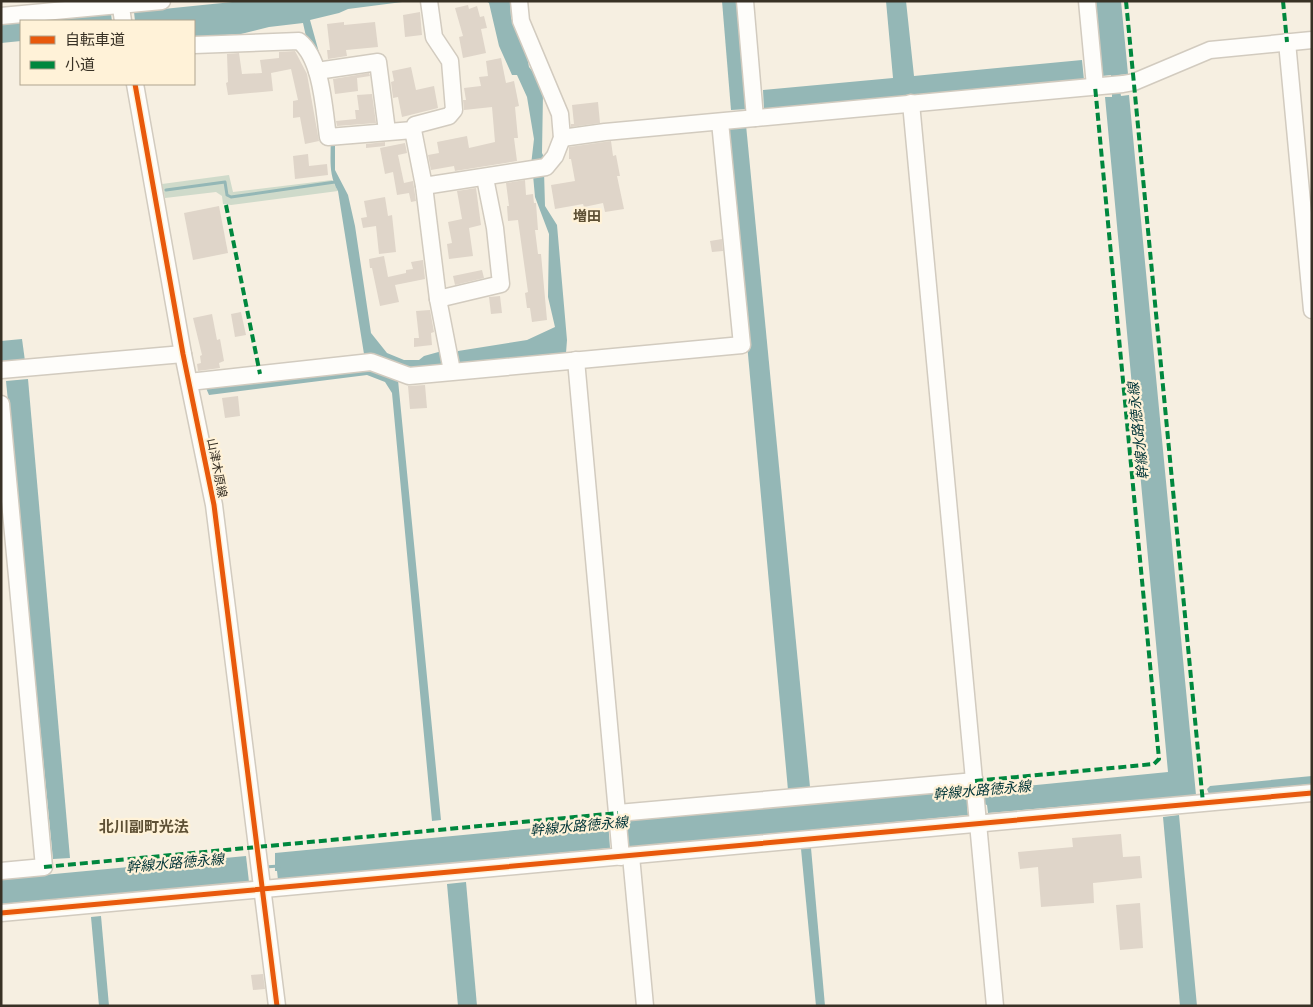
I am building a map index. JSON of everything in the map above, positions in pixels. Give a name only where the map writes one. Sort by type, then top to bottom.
[{"type":"street","points":[[1,16],[122,12],[162,1]]},
{"type":"street","points":[[429,1],[434,37],[450,61],[454,110],[449,116],[415,125],[413,130],[424,186],[438,299],[452,371]]},
{"type":"street","points":[[424,186],[538,169],[555,156],[562,138],[560,114],[521,21],[520,1]]},
{"type":"street","points":[[745,1],[755,118]]},
{"type":"street","points":[[1087,1],[1109,85]]},
{"type":"street","points":[[562,138],[605,132],[1134,82],[1210,50],[1312,40]]},
{"type":"street","points":[[195,45],[300,41],[322,70],[333,137],[413,130]]},
{"type":"street","points":[[1287,42],[1312,310]]},
{"type":"street","points":[[322,70],[378,62],[387,131]]},
{"type":"street","name":"山津木原線","points":[[134,85],[183,354],[214,505],[277,1006]]},
{"type":"street","points":[[911,103],[995,1006]]},
{"type":"street","points":[[189,382],[371,362],[409,376],[742,345],[720,122]]},
{"type":"street","points":[[438,299],[501,284],[495,228],[485,178]]},
{"type":"street","points":[[1,370],[183,354]]},
{"type":"street","points":[[576,360],[622,839],[645,1006]]},
{"type":"street","points":[[1,404],[44,867],[1,871]]},
{"type":"street","points":[[622,839],[978,825],[1312,793]]},
{"type":"street","points":[[1,913],[262,883],[976,795]]},
{"type":"green space","points":[[229,175],[233,192],[332,180],[338,191],[231,205],[223,204],[222,196],[216,192],[165,198],[162,184]]},
{"type":"water","points":[[242,1],[410,1],[348,9],[310,20],[331,96],[335,129],[335,170],[348,195],[355,226],[371,333],[387,353],[404,360],[419,360],[424,356],[442,351],[443,366],[408,368],[373,354],[364,354],[338,191],[332,174],[329,124],[303,23],[269,27],[241,34],[195,37],[195,20],[135,20],[134,12]]},
{"type":"water","points":[[486,1],[510,1],[511,18],[525,46],[529,67],[537,77],[543,93],[542,153],[545,159],[531,165],[534,139],[527,97],[517,75],[512,75],[499,46],[489,3]]},
{"type":"water","points":[[722,1],[740,1],[748,109],[731,110]]},
{"type":"water","points":[[886,1],[906,1],[914,76],[1082,60],[1084,80],[764,110],[763,90],[893,78]]},
{"type":"water","points":[[1096,1],[1121,1],[1128,74],[1119,75],[1119,79],[1111,80],[1111,75],[1102,76]]},
{"type":"water","points":[[111,14],[112,20],[44,20]]},
{"type":"water","points":[[20,22],[20,41],[1,43],[1,24]]},
{"type":"water","points":[[1120,90],[1121,96],[1129,95],[1196,795],[988,813],[987,805],[984,804],[983,798],[986,797],[986,790],[1168,772],[1105,97],[1112,97],[1112,91]]},
{"type":"water","points":[[746,125],[810,787],[788,790],[727,126]]},
{"type":"water","points":[[544,171],[545,206],[557,225],[567,340],[566,353],[458,364],[458,351],[527,340],[555,327],[548,297],[549,234],[535,197],[533,175]]},
{"type":"water","points":[[22,339],[25,361],[1,363],[1,341]]},
{"type":"water","points":[[367,367],[398,380],[441,820],[432,821],[392,393],[385,382],[367,375],[209,395],[206,388]]},
{"type":"water","points":[[28,379],[70,858],[53,859],[6,381]]},
{"type":"water","points":[[1312,776],[1312,784],[1209,794],[1207,789],[1210,786]]},
{"type":"water","points":[[966,789],[966,798],[971,797],[972,805],[967,806],[968,815],[628,847],[626,821]]},
{"type":"water","points":[[1179,815],[1197,1006],[1180,1006],[1163,817]]},
{"type":"water","points":[[608,821],[610,848],[278,880],[277,871],[275,871],[275,853]]},
{"type":"water","points":[[811,848],[825,1006],[816,1006],[801,849]]},
{"type":"water","points":[[246,856],[249,882],[1,904],[1,879]]},
{"type":"water","points":[[466,882],[477,1006],[458,1006],[447,884]]},
{"type":"water","points":[[101,916],[109,1006],[99,1006],[91,917]]},
{"type":"building","points":[[468,5],[469,9],[477,6],[480,17],[484,16],[487,28],[481,29],[486,53],[463,58],[459,37],[463,36],[455,8]]},
{"type":"building","points":[[420,12],[422,35],[405,37],[403,15]]},
{"type":"building","points":[[344,22],[344,25],[375,22],[378,47],[346,50],[347,56],[328,59],[327,50],[330,50],[327,24]]},
{"type":"building","points":[[295,51],[307,74],[319,141],[305,144],[300,117],[293,118],[293,101],[298,100],[291,69],[271,73],[273,91],[228,95],[226,83],[228,82],[227,54],[239,53],[242,74],[262,73],[260,60],[279,58],[279,52]]},
{"type":"building","points":[[501,58],[506,83],[514,81],[519,106],[515,107],[518,138],[514,138],[517,161],[455,171],[454,166],[431,170],[428,155],[439,153],[437,142],[467,136],[469,148],[495,142],[492,107],[464,110],[463,100],[466,100],[464,88],[481,86],[479,77],[488,76],[486,61]]},
{"type":"building","points":[[411,67],[416,90],[434,86],[438,108],[402,117],[398,97],[393,98],[391,82],[394,81],[392,71]]},
{"type":"building","points":[[369,73],[370,76],[357,78],[358,91],[335,94],[333,79]]},
{"type":"building","points":[[372,94],[376,123],[337,126],[336,121],[356,119],[355,110],[359,110],[357,95]]},
{"type":"building","points":[[598,102],[600,123],[571,127],[571,124],[574,124],[572,105]]},
{"type":"building","points":[[611,141],[613,156],[616,155],[620,176],[617,176],[624,209],[605,212],[603,203],[584,207],[583,204],[555,209],[551,185],[575,181],[571,159],[569,159],[569,147]]},
{"type":"building","points":[[385,142],[385,146],[366,148],[366,144]]},
{"type":"building","points":[[405,143],[407,153],[398,155],[404,183],[413,181],[416,201],[411,202],[409,193],[397,195],[393,172],[385,174],[380,148]]},
{"type":"building","points":[[308,154],[309,166],[327,164],[328,175],[295,179],[293,156]]},
{"type":"building","points":[[525,180],[526,195],[533,194],[534,203],[536,203],[538,230],[535,230],[538,254],[541,254],[547,320],[532,322],[530,308],[527,308],[525,293],[528,292],[518,220],[508,221],[507,206],[509,206],[506,183]]},
{"type":"building","points":[[476,188],[481,225],[469,228],[473,256],[449,259],[447,244],[452,243],[448,222],[462,219],[457,191]]},
{"type":"building","points":[[385,197],[388,216],[392,215],[396,252],[379,254],[376,226],[363,228],[361,218],[367,217],[364,201]]},
{"type":"building","points":[[219,206],[228,253],[193,260],[184,213]]},
{"type":"building","points":[[722,239],[723,251],[712,252],[710,241]]},
{"type":"building","points":[[384,256],[388,277],[406,273],[406,270],[413,269],[411,262],[423,260],[425,279],[395,285],[399,302],[380,306],[369,259]]},
{"type":"building","points":[[482,270],[484,278],[455,285],[453,276]]},
{"type":"building","points":[[500,296],[502,313],[491,314],[489,297]]},
{"type":"building","points":[[430,310],[434,332],[431,333],[432,345],[414,347],[414,338],[419,338],[416,311]]},
{"type":"building","points":[[241,312],[246,335],[235,337],[231,314]]},
{"type":"building","points":[[212,314],[217,340],[220,339],[224,361],[219,363],[220,368],[198,371],[197,364],[201,363],[200,356],[202,355],[193,318]]},
{"type":"building","points":[[425,385],[427,408],[410,409],[408,386]]},
{"type":"building","points":[[238,396],[240,416],[225,418],[222,398]]},
{"type":"building","points":[[1121,834],[1123,857],[1140,856],[1142,878],[1093,883],[1094,903],[1041,907],[1038,867],[1020,869],[1018,852],[1073,847],[1072,838]]},
{"type":"building","points":[[1140,903],[1143,948],[1120,950],[1116,905]]},
{"type":"building","points":[[263,974],[265,989],[253,990],[251,975]]},
{"type":"waterway","points":[[166,190],[225,182],[227,195],[231,197],[335,182]]},
{"type":"waterway","name":"幹線水路徳永線","points":[[265,867],[279,866]]},
{"type":"marked path","points":[[1126,1],[1203,803]]},
{"type":"marked path","points":[[1283,1],[1287,42]]},
{"type":"marked path","points":[[975,781],[1154,764],[1159,759],[1095,86]]},
{"type":"marked path","points":[[226,205],[260,374]]},
{"type":"marked path","points":[[44,867],[618,813]]},
{"type":"cycle path","points":[[135,85],[183,354],[214,505],[277,1006]]},
{"type":"cycle path","points":[[1,913],[1312,793]]},
{"type":"district","name":"増田","points":[[587,216]]},
{"type":"district","name":"北川副町光法","points":[[144,826]]}]
